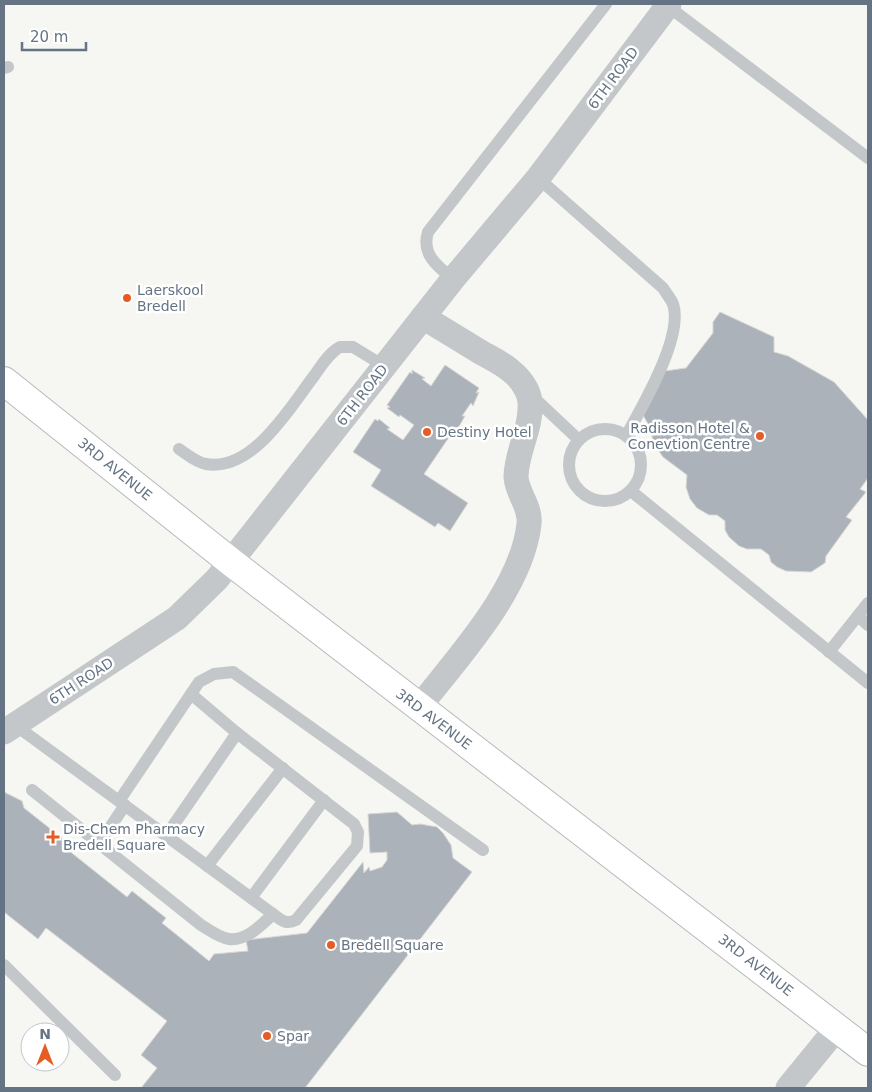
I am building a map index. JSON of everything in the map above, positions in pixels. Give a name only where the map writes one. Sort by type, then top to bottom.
[{"type":"main road","name":"3RD AVENUE","points":[[4,381],[231,562],[868,1052]]},
{"type":"street","name":"6TH ROAD","points":[[10,729],[177,618],[205,592],[231,562],[452,279],[538,178],[667,4]]},
{"type":"street","points":[[419,707],[479,632],[506,586],[522,552],[529,523],[529,512],[519,488],[516,474],[528,426],[530,403],[528,393],[522,382],[510,370],[423,317]]},
{"type":"street","points":[[788,1088],[837,1028]]},
{"type":"lane","points":[[452,279],[429,254],[425,240],[428,232],[606,4]]},
{"type":"lane","points":[[667,4],[868,158]]},
{"type":"lane","points":[[538,178],[663,288],[673,305],[674,333],[664,360],[626,436]]},
{"type":"lane","points":[[179,448],[195,460],[206,464],[219,464],[236,460],[252,451],[265,439],[326,360],[340,347],[353,347],[384,366]]},
{"type":"lane","points":[[528,393],[579,440]]},
{"type":"lane","points":[[607,429],[617,431],[626,436],[636,448],[641,462],[637,482],[631,490],[622,497],[603,501],[588,497],[576,487],[571,478],[569,463],[573,448],[579,440],[596,430],[607,429]]},
{"type":"lane","points":[[631,490],[868,683]]},
{"type":"lane","points":[[829,652],[868,603]]},
{"type":"lane","points":[[858,616],[868,625]]},
{"type":"lane","points":[[99,844],[122,803],[199,682],[214,674],[233,672],[483,850]]},
{"type":"lane","points":[[10,729],[122,803],[273,914],[285,922],[296,920],[357,846],[358,832],[354,824],[237,733],[191,694]]},
{"type":"lane","points":[[166,836],[237,733]]},
{"type":"lane","points":[[207,866],[283,768]]},
{"type":"lane","points":[[32,790],[201,925],[219,936],[230,939],[250,935],[273,914]]},
{"type":"lane","points":[[251,898],[324,800]]},
{"type":"lane","points":[[4,965],[114,1075]]},
{"type":"building","name":"Radisson Hotel & Conevtion Centre","points":[[720,312],[774,337],[774,352],[788,356],[834,382],[868,420],[868,478],[860,489],[866,492],[846,517],[852,520],[826,556],[825,563],[811,572],[786,571],[771,562],[769,555],[761,549],[747,549],[739,546],[729,537],[725,530],[725,521],[717,515],[709,515],[697,508],[690,499],[686,487],[687,475],[663,457],[653,443],[651,429],[640,410],[665,371],[686,368],[713,333],[713,322]]},
{"type":"building","name":"Destiny Hotel","points":[[445,365],[479,388],[473,406],[471,403],[462,416],[465,416],[457,430],[456,427],[424,474],[468,503],[450,531],[438,523],[435,527],[371,486],[381,470],[353,452],[375,419],[378,421],[379,419],[390,428],[387,429],[403,440],[414,425],[400,415],[399,417],[387,408],[390,407],[387,405],[410,372],[412,374],[412,370],[425,378],[422,379],[431,386]]},
{"type":"building","name":"Bredell Square","points":[[4,792],[22,801],[24,808],[67,842],[63,846],[127,897],[132,891],[166,918],[162,923],[209,961],[214,954],[248,951],[246,940],[307,933],[363,862],[364,873],[369,867],[370,871],[382,867],[387,860],[387,852],[370,853],[368,814],[397,812],[412,825],[420,824],[437,827],[451,845],[453,858],[472,872],[305,1088],[141,1088],[157,1068],[141,1055],[167,1021],[46,928],[38,939],[4,912]]},
{"type":"place","name":"Laerskool Bredell","points":[[127,298]]},
{"type":"place","name":"Destiny Hotel","points":[[427,432]]},
{"type":"place","name":"Radisson Hotel & Conevtion Centre","points":[[760,436]]},
{"type":"place","name":"Dis-Chem Pharmacy Bredell Square","points":[[53,837]]},
{"type":"place","name":"Bredell Square","points":[[331,945]]},
{"type":"place","name":"Spar","points":[[267,1036]]}]
